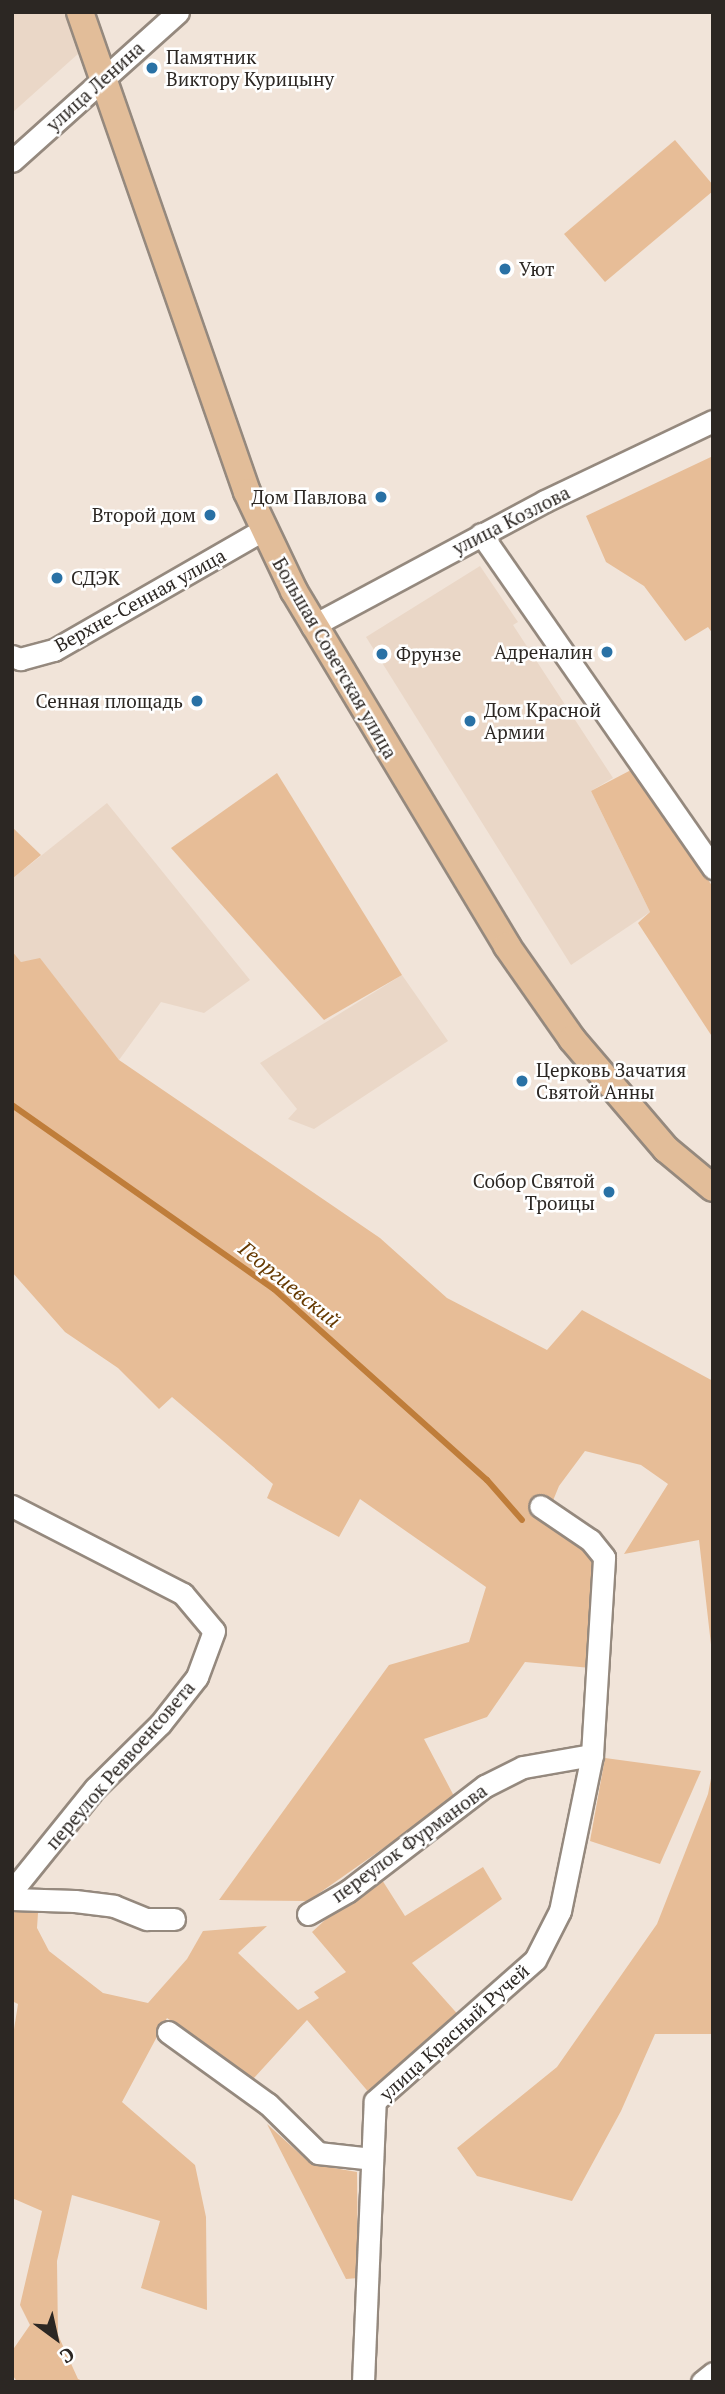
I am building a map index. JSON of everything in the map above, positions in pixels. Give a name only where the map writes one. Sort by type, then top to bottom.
[{"type":"main road","name":"Большая Советская улица","points":[[80,12],[101,79],[263,530],[312,626],[507,946],[565,1030],[666,1149],[713,1188]]},
{"type":"street","name":"улица Ленина","points":[[12,161],[178,12]]},
{"type":"street","name":"улица Козлова","points":[[312,626],[481,534],[713,421]]},
{"type":"street","name":"Верхне-Сенная улица","points":[[12,656],[20,659],[54,650],[263,530]]},
{"type":"street","points":[[481,534],[713,868]]},
{"type":"street","name":"переулок Реввоенсовета","points":[[12,1506],[183,1594],[215,1631],[197,1677],[160,1724],[95,1788],[12,1891]]},
{"type":"street","name":"улица Красный Ручей","points":[[363,2382],[375,2101],[535,1960],[560,1911],[592,1755],[606,1566],[590,1540],[540,1506]]},
{"type":"street","name":"переулок Фурманова","points":[[308,1914],[348,1891],[485,1786],[523,1767],[592,1755]]},
{"type":"street","points":[[12,1899],[75,1901],[114,1906],[147,1919],[174,1919]]},
{"type":"street","points":[[168,2032],[268,2104],[318,2153],[372,2159]]},
{"type":"street","points":[[702,2382],[713,2373]]},
{"type":"shaded area","points":[[12,12],[65,12],[79,53],[12,113]]},
{"type":"shaded area","points":[[675,140],[713,185],[713,191],[605,282],[564,234]]},
{"type":"shaded area","points":[[713,456],[713,634],[708,627],[685,641],[644,586],[606,562],[586,516]]},
{"type":"shaded area","points":[[480,566],[518,622],[513,625],[613,778],[591,791],[650,912],[571,965],[366,637]]},
{"type":"shaded area","points":[[631,770],[713,887],[713,1038],[638,923],[650,912],[591,791]]},
{"type":"shaded area","points":[[277,773],[402,975],[324,1020],[171,848]]},
{"type":"shaded area","points":[[107,803],[250,980],[204,1013],[161,1002],[119,1060],[40,959],[21,962],[12,951],[12,879]]},
{"type":"shaded area","points":[[12,827],[41,855],[12,879]]},
{"type":"shaded area","points":[[12,951],[21,962],[40,958],[119,1060],[380,1238],[447,1298],[547,1350],[582,1310],[713,1381],[713,1662],[699,1540],[624,1554],[668,1484],[641,1465],[585,1451],[559,1486],[552,1503],[531,1515],[598,1560],[591,1668],[525,1662],[487,1717],[424,1739],[455,1798],[308,1901],[219,1900],[389,1665],[469,1642],[486,1587],[360,1499],[339,1537],[267,1498],[273,1484],[172,1397],[159,1409],[118,1368],[65,1332],[12,1272]]},
{"type":"shaded area","points":[[402,975],[448,1041],[314,1129],[288,1119],[297,1109],[260,1063]]},
{"type":"shaded area","points":[[605,1758],[701,1771],[660,1864],[590,1841]]},
{"type":"shaded area","points":[[713,1768],[713,2034],[655,2034],[621,2111],[572,2201],[477,2176],[457,2148],[557,2067],[657,1924],[708,1794]]},
{"type":"shaded area","points":[[483,1867],[502,1899],[412,1963],[462,2019],[371,2095],[307,2020],[253,2079],[167,2018],[122,2102],[195,2165],[206,2217],[207,2310],[141,2288],[160,2221],[72,2195],[57,2261],[58,2335],[78,2379],[85,2382],[17,2382],[12,2374],[12,2351],[30,2325],[20,2305],[42,2211],[12,2198],[12,2042],[18,2004],[12,2001],[12,1911],[38,1913],[37,1928],[49,1951],[103,1993],[148,2003],[187,1959],[203,1931],[267,1926],[238,1953],[298,2010],[319,1998],[314,1992],[346,1972],[312,1932],[377,1872],[405,1916]]},
{"type":"shaded area","points":[[267,2124],[311,2164],[357,2172],[358,2278],[346,2279]]},
{"type":"waterway","name":"Георгиевский","points":[[12,1105],[274,1289],[487,1480],[522,1520]]},
{"type":"place","name":"Памятник Виктору Курицыну","points":[[152,68]]},
{"type":"place","name":"Уют","points":[[505,269]]},
{"type":"place","name":"Дом Павлова","points":[[381,497]]},
{"type":"place","name":"Второй дом","points":[[210,515]]},
{"type":"place","name":"СДЭК","points":[[57,578]]},
{"type":"place","name":"Адреналин","points":[[607,652]]},
{"type":"place","name":"Фрунзе","points":[[382,654]]},
{"type":"place","name":"Сенная площадь","points":[[197,701]]},
{"type":"place","name":"Дом Красной Армии","points":[[470,721]]},
{"type":"place","name":"Церковь Зачатия Святой Анны","points":[[522,1081]]},
{"type":"place","name":"Собор Святой Троицы","points":[[609,1192]]}]
